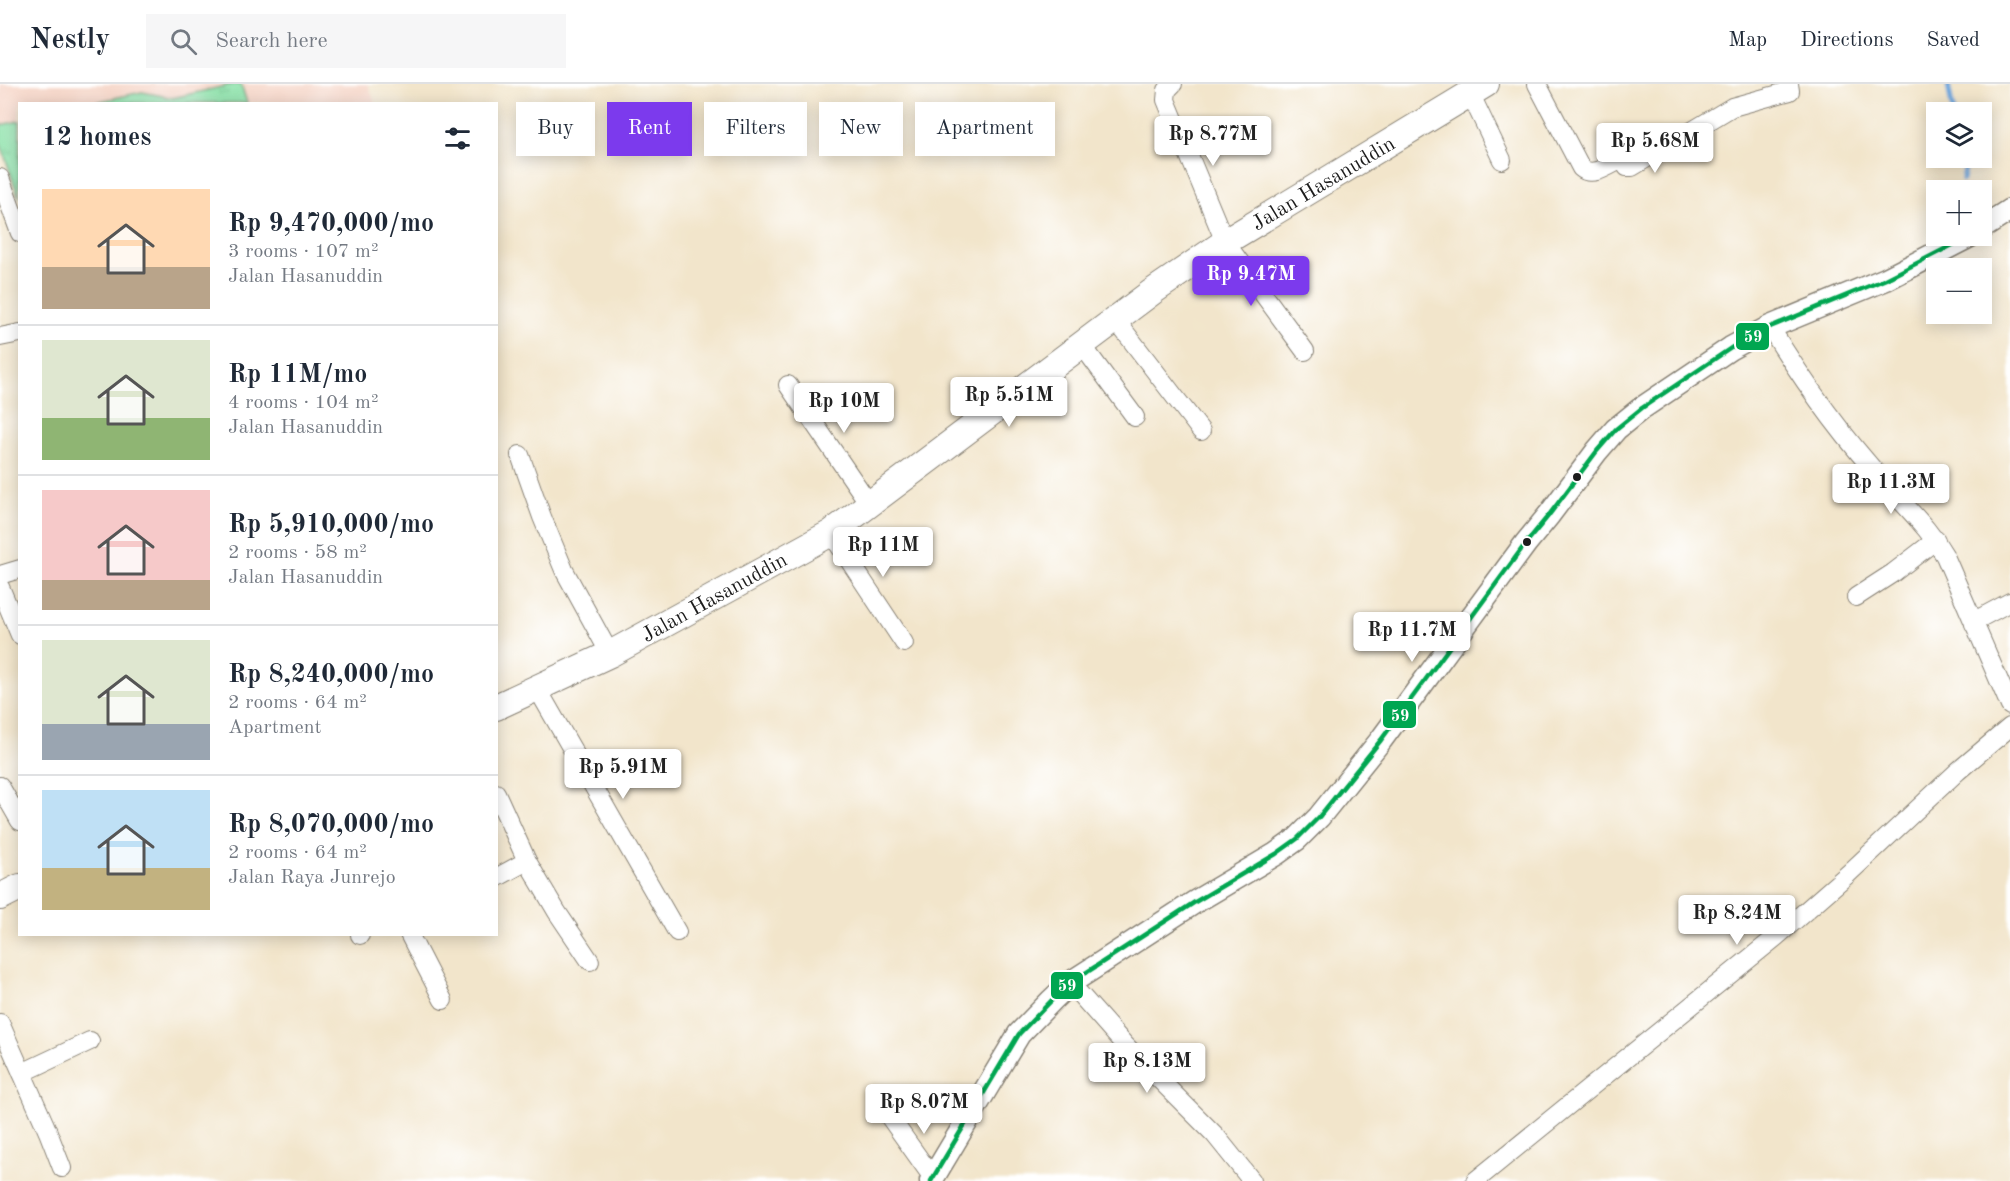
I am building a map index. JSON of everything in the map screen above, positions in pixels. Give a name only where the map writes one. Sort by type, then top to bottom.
[{"type":"main road","name":"Jalan Hasanuddin","points":[[498,706],[610,654],[831,533],[1115,319],[1225,242],[1478,89]]},
{"type":"main road","points":[[0,897],[18,888]]},
{"type":"street","points":[[1173,84],[1167,90],[1166,100],[1225,242],[1305,351]]},
{"type":"street","points":[[1537,84],[1581,168],[1591,173],[1620,160],[1624,161],[1628,167],[1632,167],[1732,107],[1790,91],[1789,84]]},
{"type":"street","points":[[1478,89],[1502,160]]},
{"type":"street","points":[[0,178],[18,228]]},
{"type":"street","points":[[1992,222],[2010,210]]},
{"type":"street","points":[[886,1112],[932,1180],[1019,1034],[1070,983],[1195,902],[1276,854],[1319,818],[1381,740],[1526,543],[1616,429],[1642,408],[1731,348],[1770,327],[1886,279],[1950,246]]},
{"type":"street","points":[[1115,319],[1201,431]]},
{"type":"street","points":[[1770,327],[1784,351],[1850,442],[1887,487],[1936,540],[2010,706]]},
{"type":"street","points":[[0,337],[18,333]]},
{"type":"street","points":[[1082,345],[1134,417]]},
{"type":"street","points":[[788,385],[870,505]]},
{"type":"street","points":[[520,455],[564,570],[610,654]]},
{"type":"street","points":[[831,533],[904,643]]},
{"type":"street","points":[[1856,597],[1893,573],[1936,540]]},
{"type":"street","points":[[0,575],[18,570]]},
{"type":"street","points":[[0,587],[18,629]]},
{"type":"street","points":[[1974,624],[1982,617],[2010,602]]},
{"type":"street","points":[[537,688],[677,932]]},
{"type":"street","points":[[1475,1181],[1776,938],[1958,771],[2010,727]]},
{"type":"street","points":[[0,786],[18,818]]},
{"type":"street","points":[[498,797],[527,861],[551,903],[590,960]]},
{"type":"street","points":[[498,877],[527,861]]},
{"type":"street","points":[[410,936],[443,999]]},
{"type":"street","points":[[1070,983],[1131,1052],[1215,1135],[1252,1181]]},
{"type":"street","points":[[0,1023],[62,1168]]},
{"type":"street","points":[[22,1073],[90,1041]]},
{"type":"shaded area","points":[[0,84],[234,84],[173,98],[142,92],[97,102],[18,102],[18,121],[0,125]]},
{"type":"shaded area","points":[[241,84],[368,84],[375,102],[247,102]]},
{"type":"green space","points":[[241,84],[247,102],[97,102],[142,92],[173,98]]},
{"type":"green space","points":[[18,121],[18,195],[0,142],[0,125]]},
{"type":"waterway","points":[[1948,84],[1951,102]]},
{"type":"waterway","points":[[1963,180],[1965,168]]},
{"type":"transit line","name":"59","points":[[931,1181],[1019,1034],[1070,983],[1195,902],[1276,854],[1297,839],[1319,817],[1381,740],[1526,543],[1616,429],[1642,408],[1731,348],[1770,327],[1886,279],[1950,246]]}]
